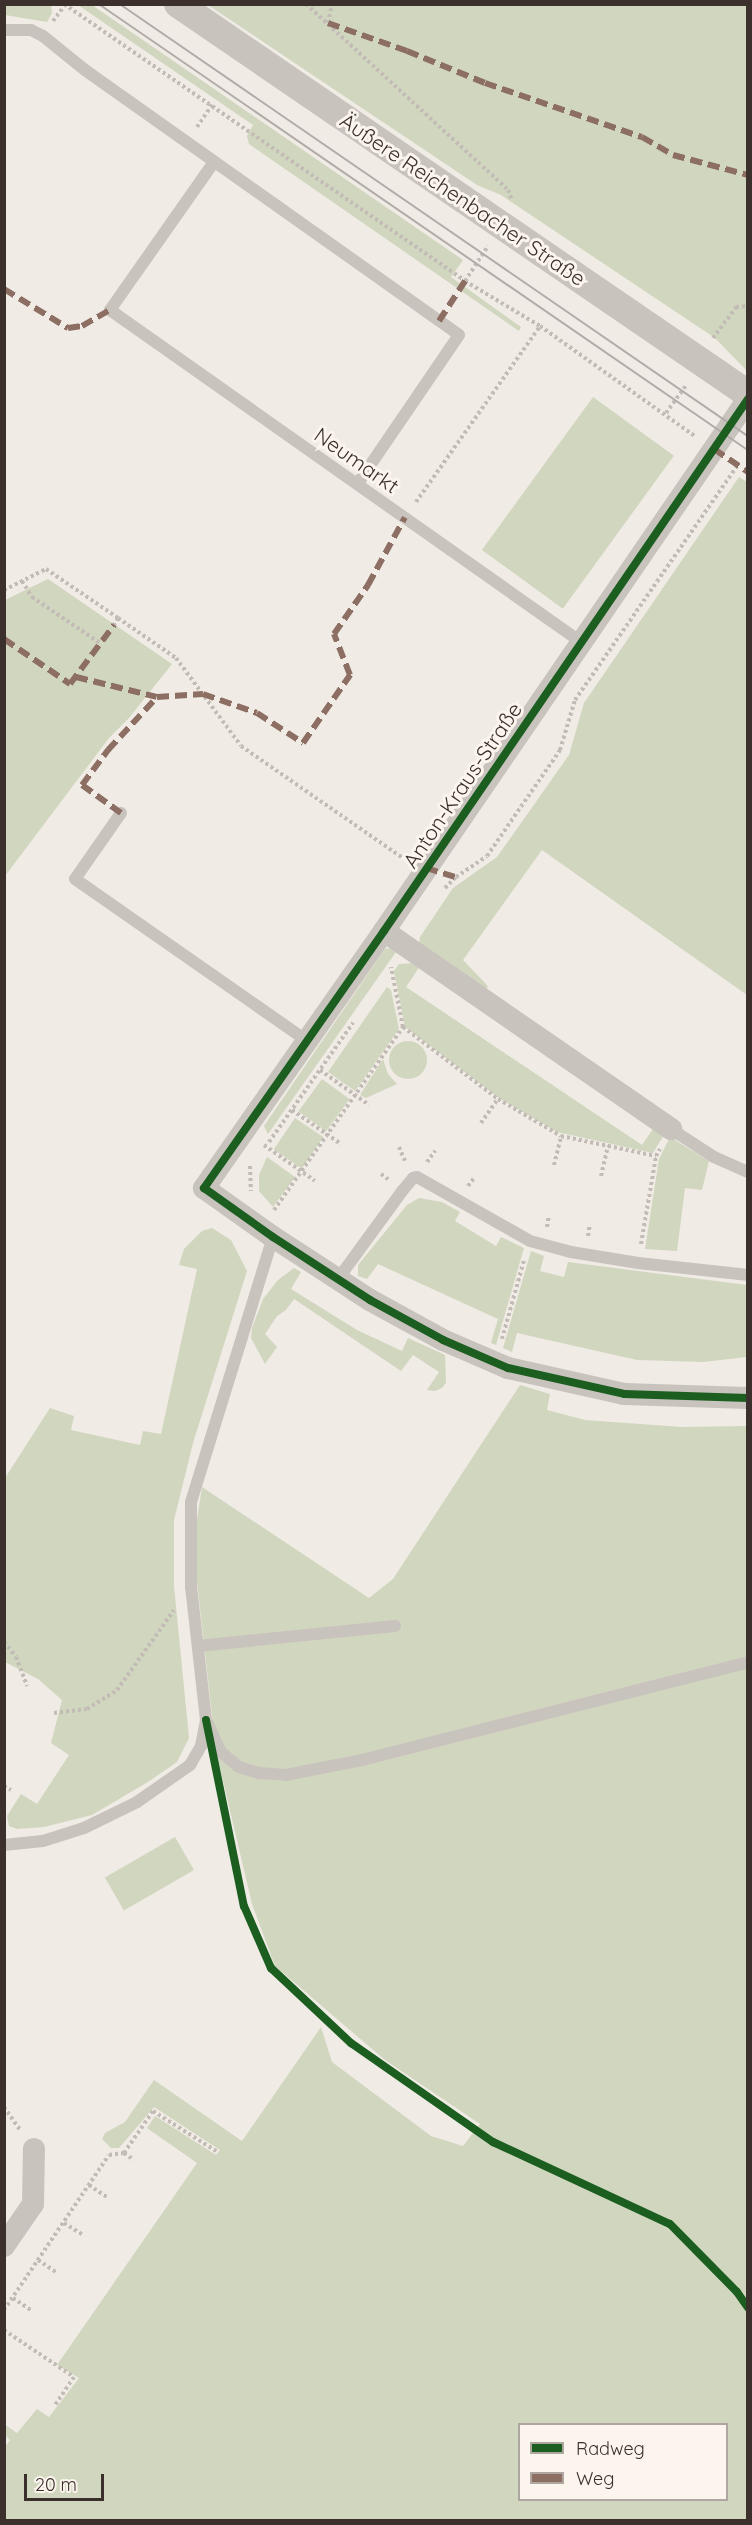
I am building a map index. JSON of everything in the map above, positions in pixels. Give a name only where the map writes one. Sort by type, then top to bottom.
[{"type":"street","name":"Äußere Reichenbacher Straße","points":[[178,4],[747,394]]},
{"type":"street","name":"Anton-Kraus-Straße","points":[[273,1237],[204,1188],[384,931],[747,399]]},
{"type":"street","points":[[384,931],[671,1129]]},
{"type":"street","points":[[273,1237],[338,1279],[443,1340],[496,1362],[554,1380],[624,1394],[747,1398]]},
{"type":"street","points":[[4,2246],[33,2204],[34,2149]]},
{"type":"lane","points":[[4,30],[31,30],[43,36],[85,70],[459,335],[358,483]]},
{"type":"lane","name":"Neumarkt","points":[[214,162],[110,310],[581,642]]},
{"type":"lane","points":[[121,813],[75,879],[306,1040]]},
{"type":"lane","points":[[671,1129],[714,1157],[747,1172]]},
{"type":"lane","points":[[338,1279],[403,1190],[413,1178],[417,1177],[530,1241],[572,1252],[638,1263],[747,1275]]},
{"type":"lane","points":[[4,1845],[43,1841],[84,1828],[136,1802],[190,1765],[201,1746],[206,1720],[191,1587],[191,1502],[273,1237]]},
{"type":"lane","points":[[198,1646],[395,1626]]},
{"type":"lane","points":[[206,1720],[221,1752],[239,1767],[259,1773],[286,1775],[362,1760],[747,1662]]},
{"type":"path","points":[[64,4],[465,280],[540,326],[714,449]]},
{"type":"path","points":[[306,4],[508,190]]},
{"type":"path","points":[[328,23],[332,4]]},
{"type":"path","points":[[465,280],[487,247]]},
{"type":"path","points":[[717,333],[736,307],[747,306]]},
{"type":"path","points":[[405,517],[540,326]]},
{"type":"path","points":[[666,413],[688,383]]},
{"type":"path","points":[[442,891],[456,877],[487,856],[560,750],[575,700],[738,465]]},
{"type":"path","points":[[4,590],[46,569],[176,658],[241,746],[412,864],[426,868]]},
{"type":"path","points":[[22,581],[32,597],[100,644]]},
{"type":"path","points":[[114,625],[118,618]]},
{"type":"path","points":[[384,977],[406,946]]},
{"type":"path","points":[[391,968],[403,1027],[498,1099],[561,1136],[656,1156],[638,1263]]},
{"type":"path","points":[[259,1149],[273,1138],[359,1014]]},
{"type":"path","points":[[265,1208],[271,1214],[403,1027]]},
{"type":"path","points":[[320,1070],[369,1105]]},
{"type":"path","points":[[481,1123],[498,1099]]},
{"type":"path","points":[[292,1110],[341,1144]]},
{"type":"path","points":[[554,1165],[561,1136]]},
{"type":"path","points":[[264,1145],[315,1181]]},
{"type":"path","points":[[601,1176],[608,1146]]},
{"type":"path","points":[[250,1163],[249,1184],[252,1197]]},
{"type":"path","points":[[496,1362],[530,1241]]},
{"type":"path","points":[[54,1713],[87,1708],[117,1690],[191,1587]]},
{"type":"path","points":[[4,1642],[16,1657],[27,1686]]},
{"type":"path","points":[[4,1786],[11,1790]]},
{"type":"path","points":[[124,2153],[153,2111],[216,2151]]},
{"type":"path","points":[[4,2310],[109,2155],[124,2153],[134,2160]]},
{"type":"path","points":[[90,2185],[108,2198]]},
{"type":"path","points":[[64,2223],[82,2235]]},
{"type":"path","points":[[38,2260],[57,2273]]},
{"type":"path","points":[[13,2298],[31,2310]]},
{"type":"path","points":[[4,2330],[74,2377],[55,2405]]},
{"type":"green space","points":[[5,4],[51,5],[52,13],[47,22],[5,15]]},
{"type":"green space","points":[[78,5],[92,5],[463,260],[451,277],[521,327],[519,331],[249,144],[247,136],[253,125]]},
{"type":"green space","points":[[208,5],[747,5],[747,371],[715,338],[501,195],[477,185]]},
{"type":"green space","points":[[593,397],[674,456],[563,609],[482,550]]},
{"type":"green space","points":[[739,477],[747,482],[747,995],[542,850],[463,960],[486,984],[488,987],[485,990],[419,943],[420,937],[453,888],[497,857],[569,755],[584,703]]},
{"type":"green space","points":[[48,579],[172,664],[129,718],[109,738],[5,876],[5,600]]},
{"type":"green space","points":[[391,948],[396,952],[268,1134],[264,1126],[385,949]]},
{"type":"green space","points":[[416,963],[420,966],[406,987],[642,1145],[655,1126],[665,1133],[653,1153],[557,1132],[499,1098],[405,1027],[394,971],[399,964]]},
{"type":"green space","points":[[387,987],[391,990],[399,1029],[355,1091],[328,1072]]},
{"type":"green space","points":[[408,1041],[421,1047],[427,1060],[421,1073],[408,1079],[395,1073],[389,1060],[395,1047]]},
{"type":"green space","points":[[383,1059],[388,1074],[397,1084],[366,1098],[360,1095]]},
{"type":"green space","points":[[322,1079],[350,1099],[326,1131],[298,1111]]},
{"type":"green space","points":[[295,1118],[323,1137],[302,1169],[274,1150]]},
{"type":"green space","points":[[670,1137],[709,1161],[702,1190],[685,1188],[677,1251],[645,1249],[659,1159]]},
{"type":"green space","points":[[267,1157],[295,1177],[273,1207],[259,1191],[259,1175]]},
{"type":"green space","points":[[419,1198],[442,1202],[460,1212],[455,1221],[496,1246],[501,1237],[524,1248],[496,1345],[491,1343],[498,1319],[378,1264],[367,1279],[358,1276],[358,1265],[407,1205]]},
{"type":"green space","points":[[212,1228],[231,1240],[247,1271],[193,1443],[174,1520],[174,1586],[189,1738],[177,1762],[92,1815],[44,1827],[17,1829],[9,1826],[7,1816],[21,1794],[37,1804],[69,1755],[51,1743],[62,1700],[38,1679],[5,1662],[5,1478],[50,1408],[74,1416],[71,1430],[140,1445],[143,1431],[161,1434],[197,1269],[179,1265],[184,1249],[202,1231]]},
{"type":"green space","points":[[531,1251],[544,1256],[540,1271],[564,1277],[568,1262],[747,1285],[747,1357],[703,1362],[637,1360],[517,1333],[512,1352],[503,1348]]},
{"type":"green space","points":[[294,1268],[301,1272],[291,1289],[357,1330],[402,1351],[408,1338],[445,1355],[446,1383],[435,1391],[427,1390],[439,1372],[413,1355],[401,1371],[294,1299],[286,1310],[277,1316],[265,1334],[277,1347],[265,1364],[251,1338],[252,1328],[263,1299],[278,1280]]},
{"type":"green space","points":[[520,1385],[550,1394],[547,1410],[585,1420],[682,1427],[747,1426],[747,2520],[5,2520],[5,2447],[10,2440],[5,2435],[4,2424],[17,2433],[37,2409],[49,2417],[79,2378],[57,2365],[197,2163],[147,2128],[155,2116],[216,2155],[220,2150],[154,2107],[119,2148],[111,2148],[102,2139],[105,2133],[125,2122],[154,2080],[242,2141],[321,2027],[332,2062],[431,2136],[463,2146],[480,2124],[385,2060],[275,1966],[252,1904],[216,1751],[196,1573],[196,1526],[202,1487],[369,1598],[393,1579]]},
{"type":"green space","points":[[175,1837],[194,1870],[124,1910],[105,1878]]},
{"type":"tram line","points":[[99,4],[748,450]]},
{"type":"tram line","points":[[120,4],[748,436]]},
{"type":"marked path","points":[[328,23],[407,51],[485,83],[642,137],[673,155],[748,175]]},
{"type":"marked path","points":[[439,321],[465,281]]},
{"type":"marked path","points":[[4,289],[68,328],[82,326],[110,310]]},
{"type":"marked path","points":[[714,449],[748,472]]},
{"type":"marked path","points":[[76,677],[157,697],[203,694],[257,713],[303,743],[350,675],[334,634],[368,585],[405,517]]},
{"type":"marked path","points":[[4,639],[70,684],[114,625]]},
{"type":"marked path","points":[[121,813],[82,785],[108,750],[157,697]]},
{"type":"marked path","points":[[426,868],[456,877]]},
{"type":"cycle path","points":[[748,399],[384,931],[204,1188],[273,1237],[370,1300],[443,1340],[508,1368],[624,1394],[748,1398]]},
{"type":"cycle path","points":[[206,1720],[244,1906],[271,1968],[351,2043],[493,2142],[670,2224],[737,2292],[748,2308]]}]
